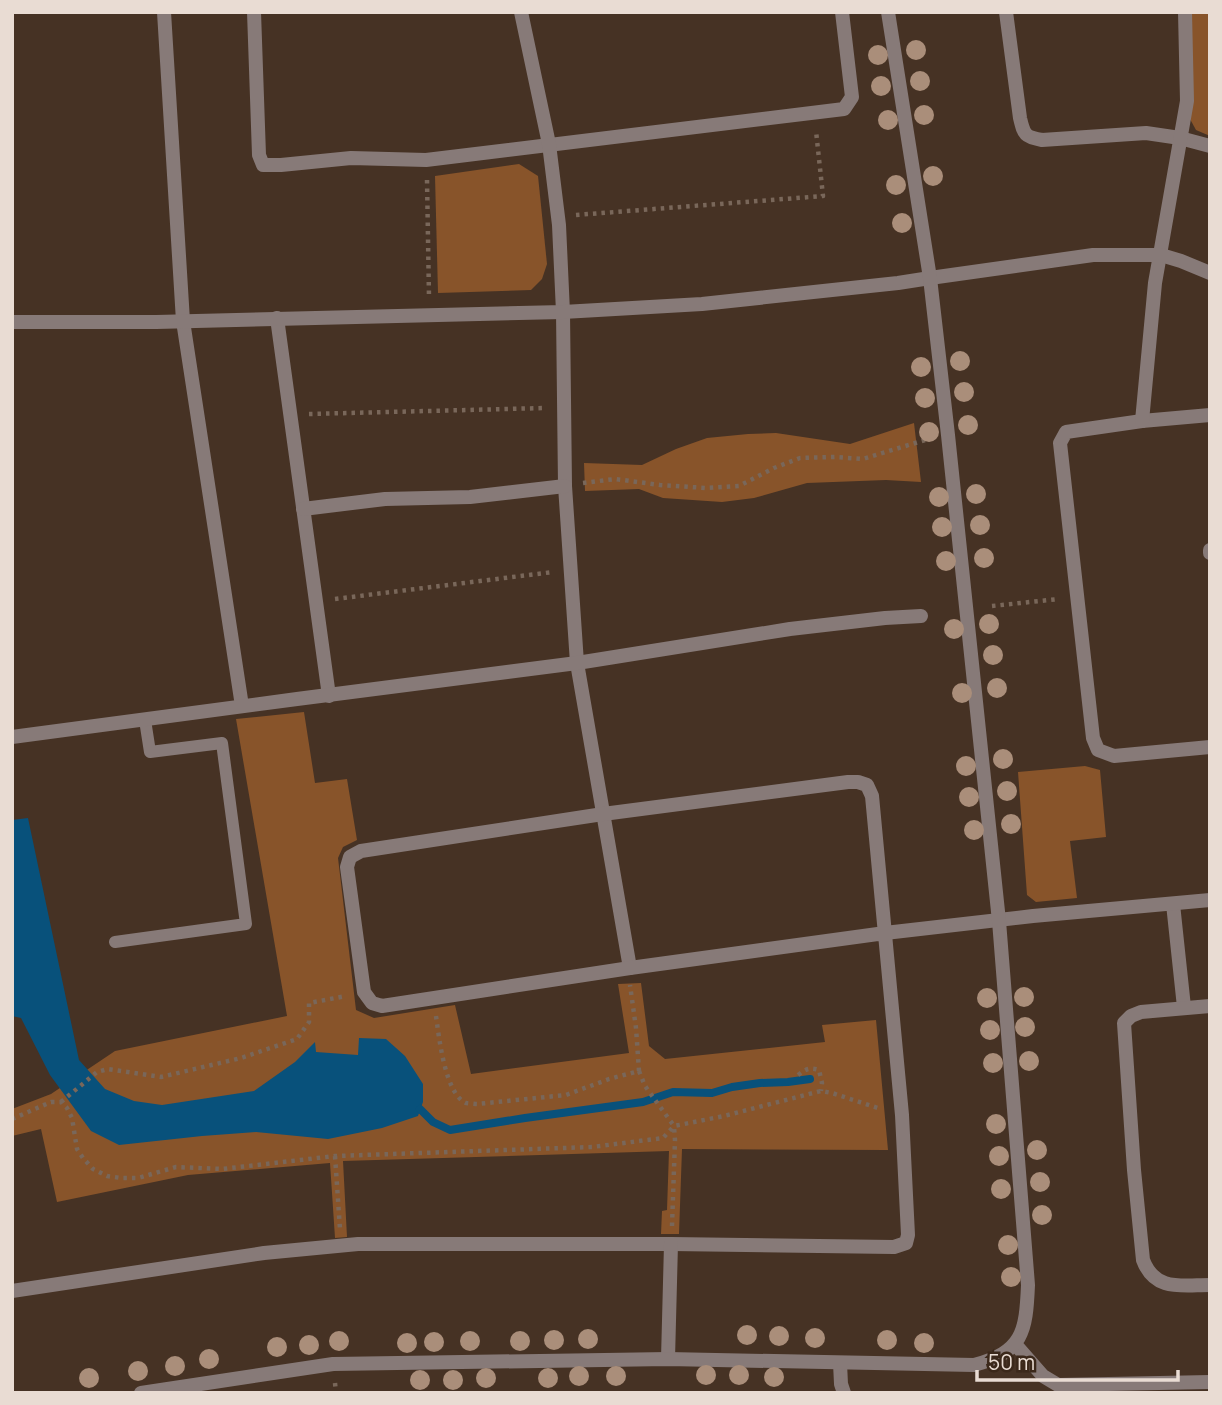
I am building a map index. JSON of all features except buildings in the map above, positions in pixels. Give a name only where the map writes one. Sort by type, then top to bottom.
[{"type":"street","points":[[164,12],[183,321],[242,706]]},
{"type":"street","points":[[254,12],[259,155],[263,165],[351,158],[426,160],[844,109],[852,97],[842,12]]},
{"type":"street","points":[[521,12],[550,144],[559,225],[565,485],[577,663],[630,968]]},
{"type":"street","points":[[141,1393],[332,1364],[668,1359],[974,1365],[994,1360],[1015,1344],[1024,1329],[1028,1285],[999,921],[967,610],[930,278],[888,12]]},
{"type":"street","points":[[1006,12],[1020,118],[1023,132],[1030,138],[1042,140],[1146,133],[1210,146]]},
{"type":"street","points":[[1142,421],[1155,283],[1187,101],[1185,12]]},
{"type":"street","points":[[12,322],[156,322],[563,312],[702,304],[898,283],[1093,255],[1161,256],[1210,272]]},
{"type":"street","points":[[277,318],[329,695]]},
{"type":"street","points":[[1210,415],[1066,432],[1060,443],[1093,738],[1098,750],[1114,756],[1210,747]]},
{"type":"street","points":[[303,509],[385,499],[470,497],[565,485]]},
{"type":"street","points":[[12,737],[577,663],[790,629],[921,616]]},
{"type":"street","points":[[12,1291],[264,1253],[358,1244],[894,1247],[906,1243],[908,1235],[902,1115],[885,933],[872,796],[867,785],[848,782],[603,814],[361,851],[350,857],[347,867],[364,992],[372,1003],[382,1006],[885,933],[1210,900]]},
{"type":"street","points":[[1173,904],[1184,1007]]},
{"type":"street","points":[[1210,1006],[1141,1012],[1124,1023],[1143,1260],[1148,1273],[1171,1285],[1210,1285]]},
{"type":"street","points":[[668,1359],[671,1244]]},
{"type":"street","points":[[1015,1344],[1058,1389],[1210,1382]]},
{"type":"street","points":[[840,1363],[844,1393]]},
{"type":"lane","points":[[115,942],[246,924],[222,743],[150,752],[145,720]]},
{"type":"path","points":[[575,215],[823,196],[815,113]]},
{"type":"path","points":[[426,160],[429,298]]},
{"type":"path","points":[[289,414],[564,407]]},
{"type":"path","points":[[565,485],[615,479],[706,488],[739,485],[800,458],[863,459],[925,440]]},
{"type":"path","points":[[316,601],[571,570]]},
{"type":"path","points":[[992,606],[1077,597]]},
{"type":"path","points":[[630,968],[639,1071],[645,1086],[674,1126],[671,1244]]},
{"type":"path","points":[[12,1119],[51,1102],[61,1102],[97,1072],[108,1069],[162,1077],[241,1058],[297,1039],[309,1022],[309,1003],[364,992]]},
{"type":"path","points":[[434,998],[440,1046],[454,1094],[466,1103],[566,1096],[609,1079],[639,1071]]},
{"type":"path","points":[[799,1075],[806,1069],[819,1070],[821,1091]]},
{"type":"path","points":[[61,1102],[72,1118],[77,1149],[93,1169],[107,1176],[121,1178],[138,1178],[176,1167],[222,1169],[335,1156],[592,1147],[663,1138],[674,1126],[821,1091],[902,1115]]},
{"type":"path","points":[[335,1156],[341,1245]]},
{"type":"shaded area","points":[[1184,12],[1210,12],[1210,136],[1196,130],[1190,119]]},
{"type":"shaded area","points":[[519,164],[538,176],[547,264],[542,279],[531,290],[438,293],[435,176]]},
{"type":"shaded area","points":[[914,423],[921,482],[886,480],[807,483],[754,498],[722,502],[663,498],[639,489],[585,491],[584,463],[642,465],[707,438],[748,434],[776,433],[850,444]]},
{"type":"shaded area","points":[[304,712],[315,783],[347,779],[357,840],[343,847],[338,858],[356,1010],[374,1018],[455,1005],[471,1074],[629,1053],[618,984],[641,983],[649,1046],[665,1059],[825,1042],[822,1025],[876,1020],[888,1150],[682,1149],[679,1234],[661,1234],[662,1211],[667,1210],[669,1151],[343,1161],[347,1237],[335,1238],[330,1163],[188,1175],[57,1202],[41,1129],[12,1136],[12,1109],[51,1094],[115,1051],[287,1016],[236,719]]},
{"type":"shaded area","points":[[1085,766],[1100,770],[1106,837],[1070,841],[1077,898],[1036,902],[1027,895],[1018,772]]},
{"type":"water","points":[[28,818],[79,1060],[105,1089],[134,1101],[162,1105],[254,1091],[295,1062],[315,1042],[316,1052],[358,1055],[359,1038],[386,1039],[405,1056],[423,1084],[423,1102],[418,1116],[382,1128],[328,1139],[256,1132],[119,1145],[91,1131],[50,1075],[21,1018],[12,1016],[12,820]]},
{"type":"waterway","points":[[420,1109],[433,1122],[450,1130],[643,1102],[673,1092],[712,1093],[732,1087],[810,1079]]}]
